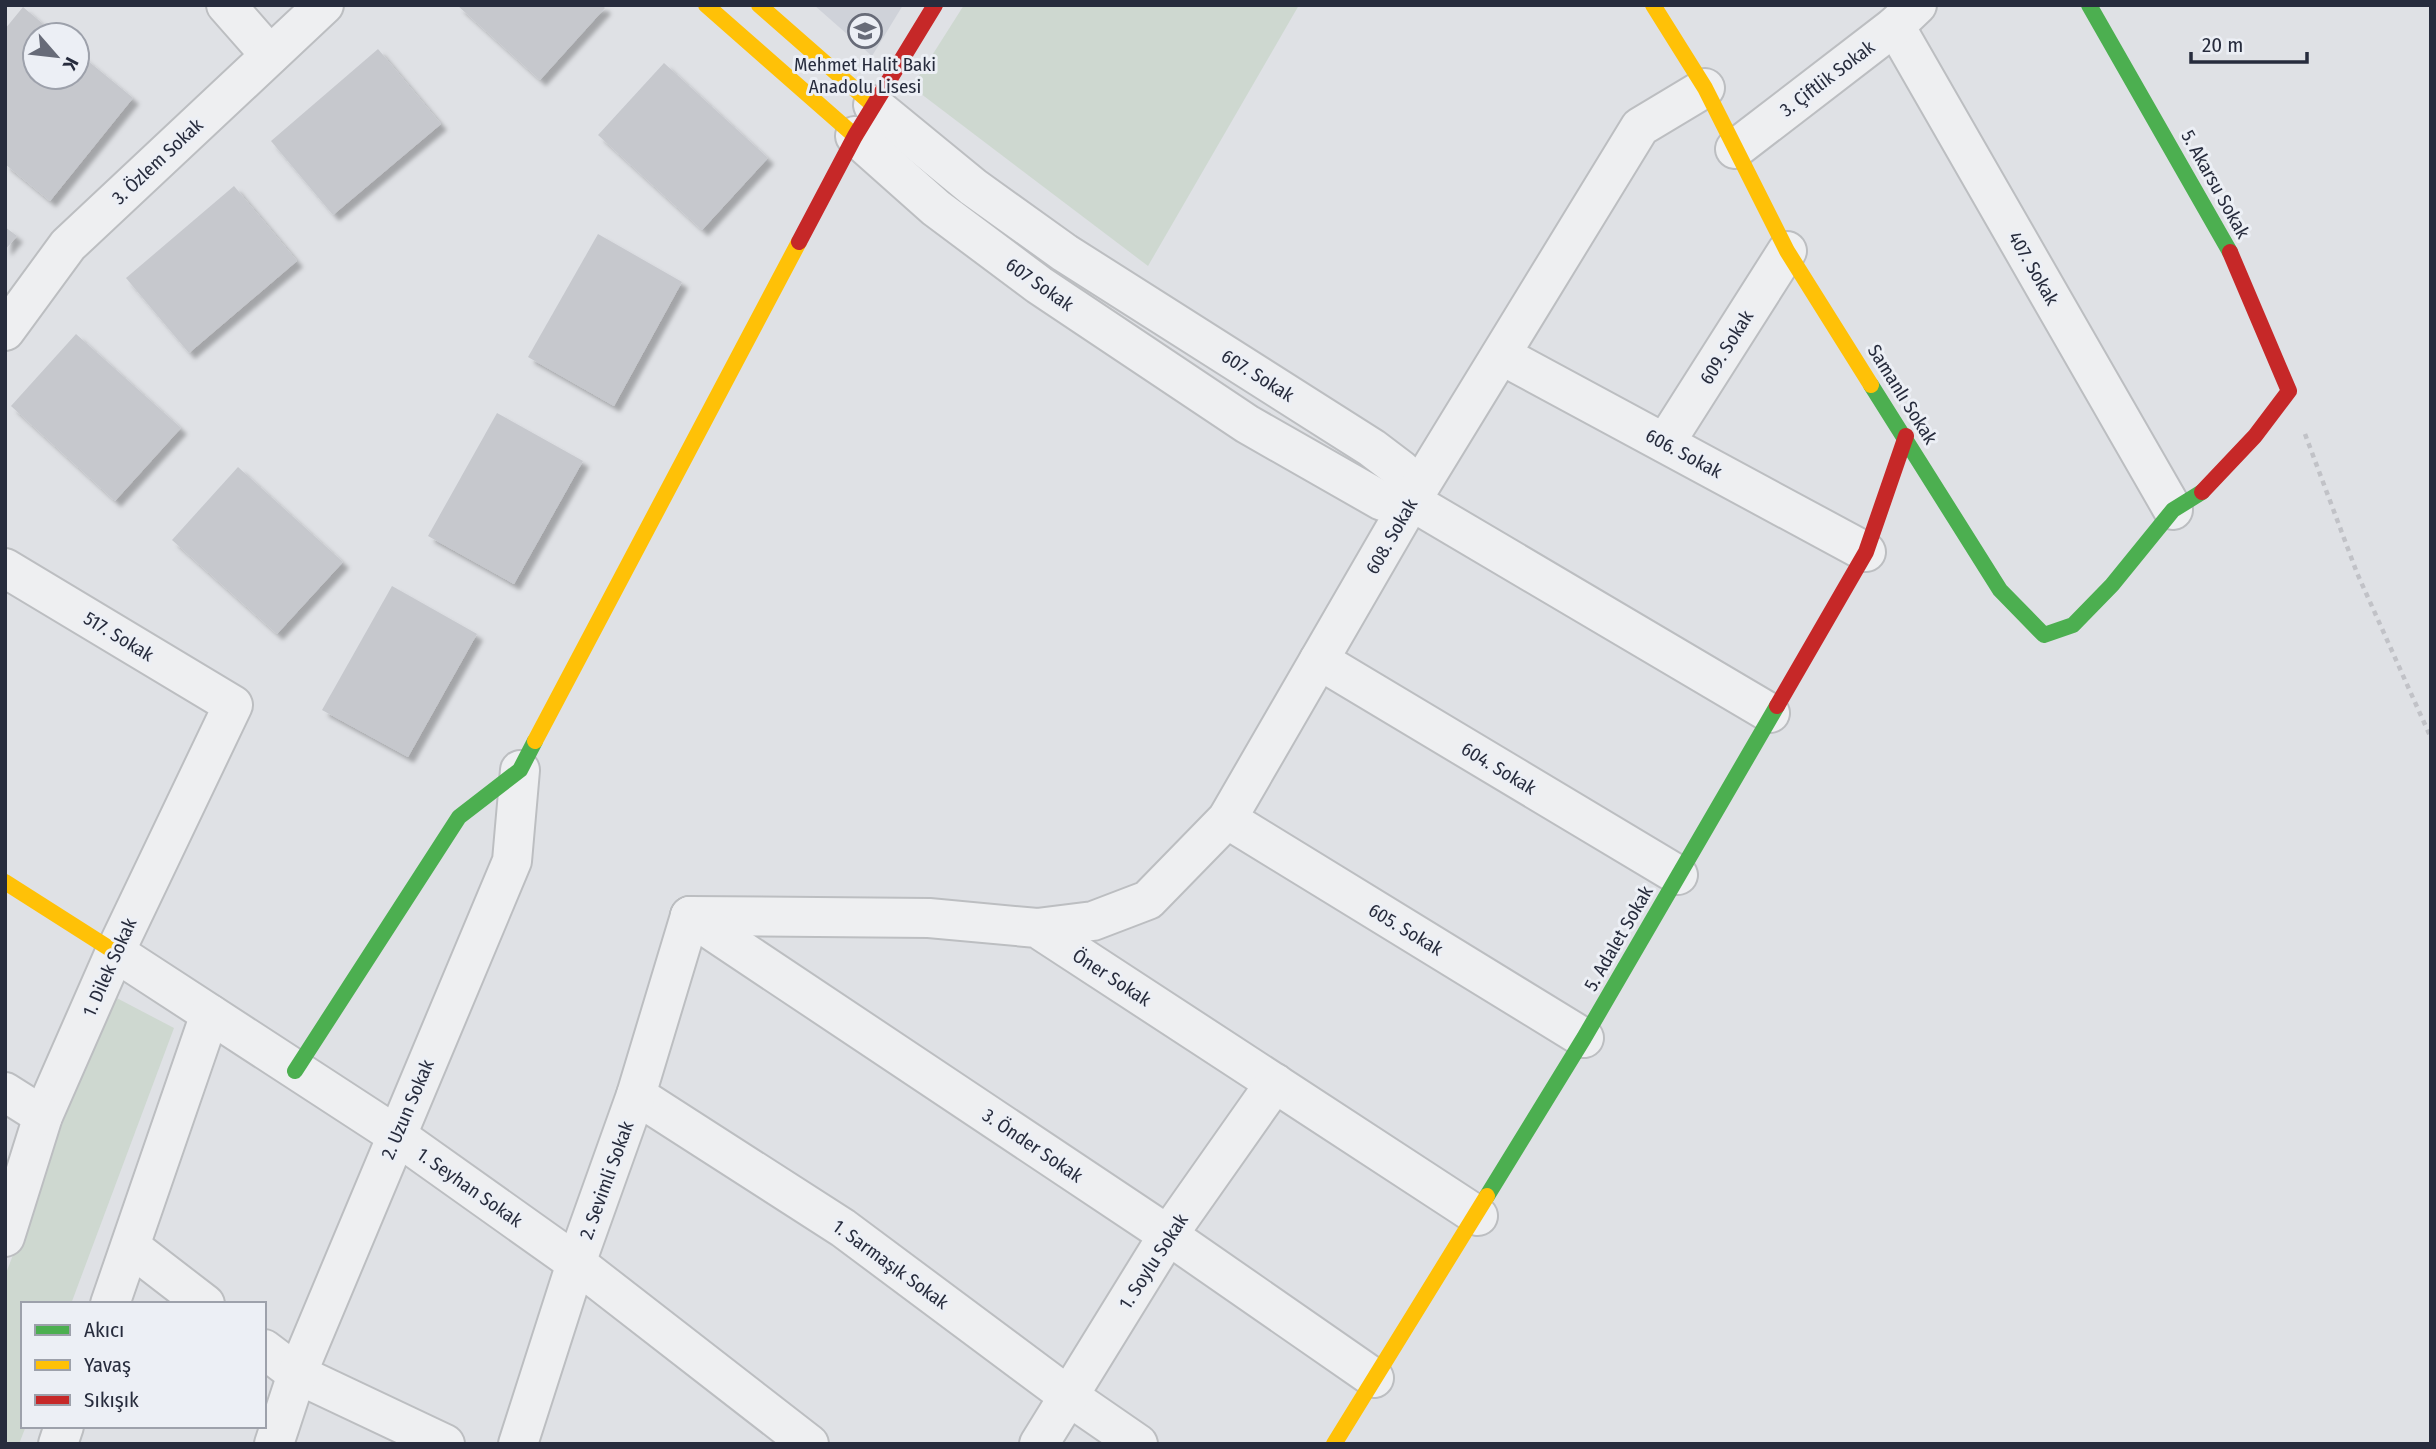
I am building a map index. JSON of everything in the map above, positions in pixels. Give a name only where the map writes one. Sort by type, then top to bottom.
[{"type":"street","points":[[226,5],[270,55]]},
{"type":"street","name":"3. Özlem Sokak","points":[[5,331],[68,246],[324,5]]},
{"type":"street","name":"607 Sokak","points":[[706,5],[864,120],[936,208],[1039,285],[1247,424],[1382,501],[1411,501]]},
{"type":"street","points":[[759,5],[864,120]]},
{"type":"street","points":[[295,1070],[459,817],[520,770],[864,120],[935,5]]},
{"type":"street","name":"Samanlı Sokak","points":[[1653,5],[1705,88],[1787,251],[1906,436],[2000,590],[2043,635],[2073,625],[2112,585],[2173,510]]},
{"type":"street","name":"5. Akarsu Sokak","points":[[2089,5],[2223,236],[2289,391]]},
{"type":"street","name":"3. Çiftlik Sokak","points":[[1735,149],[1906,16]]},
{"type":"street","name":"407. Sokak","points":[[1906,16],[2173,510]]},
{"type":"street","name":"608. Sokak","points":[[1037,928],[1093,921],[1148,900],[1227,819],[1411,501],[1640,127],[1705,88]]},
{"type":"street","name":"609. Sokak","points":[[1665,443],[1787,251]]},
{"type":"street","name":"606. Sokak","points":[[1501,355],[1866,552]]},
{"type":"street","points":[[2173,510],[2211,482],[2255,436],[2289,391]]},
{"type":"street","name":"5. Adalet Sokak","points":[[1334,1444],[1478,1216],[1866,552],[1906,436]]},
{"type":"street","points":[[1411,501],[1770,713]]},
{"type":"street","name":"517. Sokak","points":[[5,568],[233,705]]},
{"type":"street","name":"604. Sokak","points":[[1319,660],[1678,875]]},
{"type":"street","name":"1. Dilek Sokak","points":[[5,1237],[43,1116],[115,952],[233,705]]},
{"type":"street","name":"2. Uzun Sokak","points":[[274,1444],[297,1374],[512,861],[520,770]]},
{"type":"street","name":"605. Sokak","points":[[1227,819],[1584,1038]]},
{"type":"street","points":[[5,882],[115,952]]},
{"type":"street","name":"Öner Sokak","points":[[690,916],[929,918],[1037,928],[1478,1216]]},
{"type":"street","name":"2. Sevimli Sokak","points":[[519,1444],[576,1263],[636,1095],[690,916]]},
{"type":"street","name":"3. Önder Sokak","points":[[690,916],[1168,1235],[1374,1378]]},
{"type":"street","name":"1. Seyhan Sokak","points":[[115,952],[396,1135],[576,1263],[809,1444]]},
{"type":"street","points":[[111,1302],[210,1014]]},
{"type":"street","name":"1. Soylu Sokak","points":[[1039,1444],[1168,1235],[1275,1083]]},
{"type":"street","points":[[5,1092],[43,1116]]},
{"type":"street","name":"1. Sarmaşık Sokak","points":[[636,1095],[843,1228],[1067,1395],[1138,1444]]},
{"type":"street","points":[[131,1247],[202,1302]]},
{"type":"street","points":[[266,1351],[297,1374],[445,1444]]},
{"type":"path","points":[[2289,391],[2357,573],[2431,737]]},
{"type":"shaded area","name":"Mehmet Halit Baki Anadolu Lisesi","points":[[814,5],[903,5],[872,56]]},
{"type":"shaded area","points":[[964,5],[1299,5],[1148,266],[912,87]]},
{"type":"shaded area","points":[[111,995],[174,1028],[72,1302],[21,1302],[21,1428],[25,1428],[19,1444],[5,1444],[5,1276]]},
{"type":"building","points":[[457,5],[602,5],[605,8],[540,80]]},
{"type":"building","points":[[23,7],[40,21],[21,21],[21,91],[91,91],[91,64],[133,98],[50,201],[5,164],[5,29]]},
{"type":"building","points":[[378,49],[441,124],[333,215],[271,141]]},
{"type":"building","points":[[664,63],[768,158],[702,230],[598,135]]},
{"type":"building","points":[[234,186],[297,261],[189,353],[126,278]]},
{"type":"building","points":[[5,227],[17,236],[5,250]]},
{"type":"building","points":[[598,234],[682,282],[614,406],[528,357]]},
{"type":"building","points":[[76,334],[181,428],[115,501],[11,406]]},
{"type":"building","points":[[497,413],[583,461],[514,584],[428,536]]},
{"type":"building","points":[[238,467],[343,562],[277,634],[172,540]]},
{"type":"building","points":[[392,586],[477,634],[408,757],[322,710]]},
{"type":"traffic: fast","points":[[2089,5],[2230,252]]},
{"type":"traffic: fast","points":[[1871,385],[2000,590],[2044,635],[2073,625],[2112,585],[2173,510],[2202,492]]},
{"type":"traffic: fast","points":[[1487,1196],[1584,1038],[1777,706]]},
{"type":"traffic: fast","points":[[295,1071],[459,817],[520,770],[535,741]]},
{"type":"traffic: slow","points":[[706,5],[855,136]]},
{"type":"traffic: slow","points":[[759,5],[873,105]]},
{"type":"traffic: slow","points":[[1653,5],[1705,88],[1787,251],[1871,385]]},
{"type":"traffic: slow","points":[[535,741],[799,242]]},
{"type":"traffic: slow","points":[[5,882],[115,952]]},
{"type":"traffic: slow","points":[[1334,1444],[1487,1196]]},
{"type":"traffic: jam","points":[[799,242],[855,136],[935,5]]},
{"type":"traffic: jam","points":[[2202,492],[2255,436],[2289,391],[2230,252]]},
{"type":"traffic: jam","points":[[1777,706],[1866,552],[1906,436]]},
{"type":"place","name":"Mehmet Halit Baki Anadolu Lisesi","points":[[865,31]]}]
